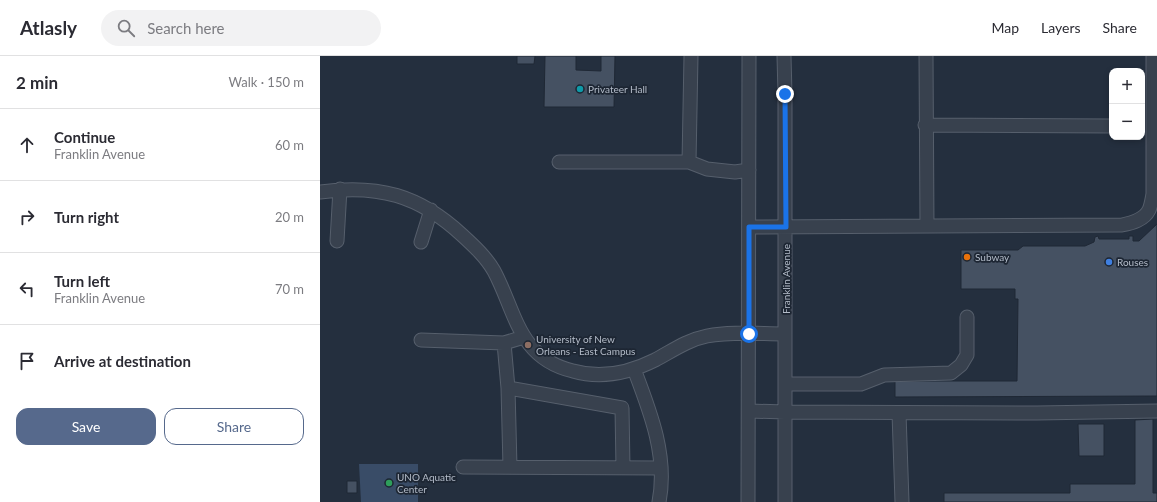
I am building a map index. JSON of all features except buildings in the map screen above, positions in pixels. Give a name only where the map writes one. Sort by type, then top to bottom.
[{"type":"street","points":[[689,162],[691,56]]},
{"type":"street","points":[[748,502],[749,56]]},
{"type":"street","name":"Franklin Avenue","points":[[784,56],[786,227],[785,502]]},
{"type":"street","points":[[926,56],[925,125],[927,226]]},
{"type":"street","points":[[749,227],[1122,225],[1133,223],[1141,219],[1149,210],[1153,194],[1148,126],[1153,56]]},
{"type":"street","points":[[925,125],[1109,126]]},
{"type":"street","points":[[559,162],[689,162],[707,170],[735,172],[749,170]]},
{"type":"street","points":[[320,192],[340,189],[378,192],[406,198],[431,210],[454,227],[483,257],[493,271],[519,329],[528,344],[553,364],[572,371],[596,375],[619,373],[634,369],[655,360],[679,346],[707,336],[786,334]]},
{"type":"street","points":[[337,242],[340,189]]},
{"type":"street","points":[[421,242],[431,210]]},
{"type":"street","points":[[786,384],[861,384],[884,375],[951,373],[961,365],[967,355],[967,317]]},
{"type":"street","points":[[421,340],[504,343],[524,337]]},
{"type":"street","points":[[504,343],[508,388],[510,467]]},
{"type":"street","points":[[634,369],[648,405],[659,447],[661,468],[661,491],[659,502]]},
{"type":"street","points":[[508,388],[622,408],[623,468]]},
{"type":"street","points":[[748,411],[899,413],[1157,411]]},
{"type":"street","points":[[899,413],[902,502]]},
{"type":"street","points":[[463,467],[661,468]]},
{"type":"water","name":"UNO Aquatic Center","points":[[359,464],[418,464],[418,502],[361,502]]},
{"type":"place","name":"Privateer Hall","points":[[580,89]]},
{"type":"place","name":"Subway","points":[[967,257]]},
{"type":"place","name":"Rouses","points":[[1109,262]]},
{"type":"place","name":"University of New Orleans - East Campus","points":[[528,345]]},
{"type":"place","name":"UNO Aquatic Center","points":[[389,483]]},
{"type":"route","points":[[749,334],[749,227],[786,227],[785,94]]}]
